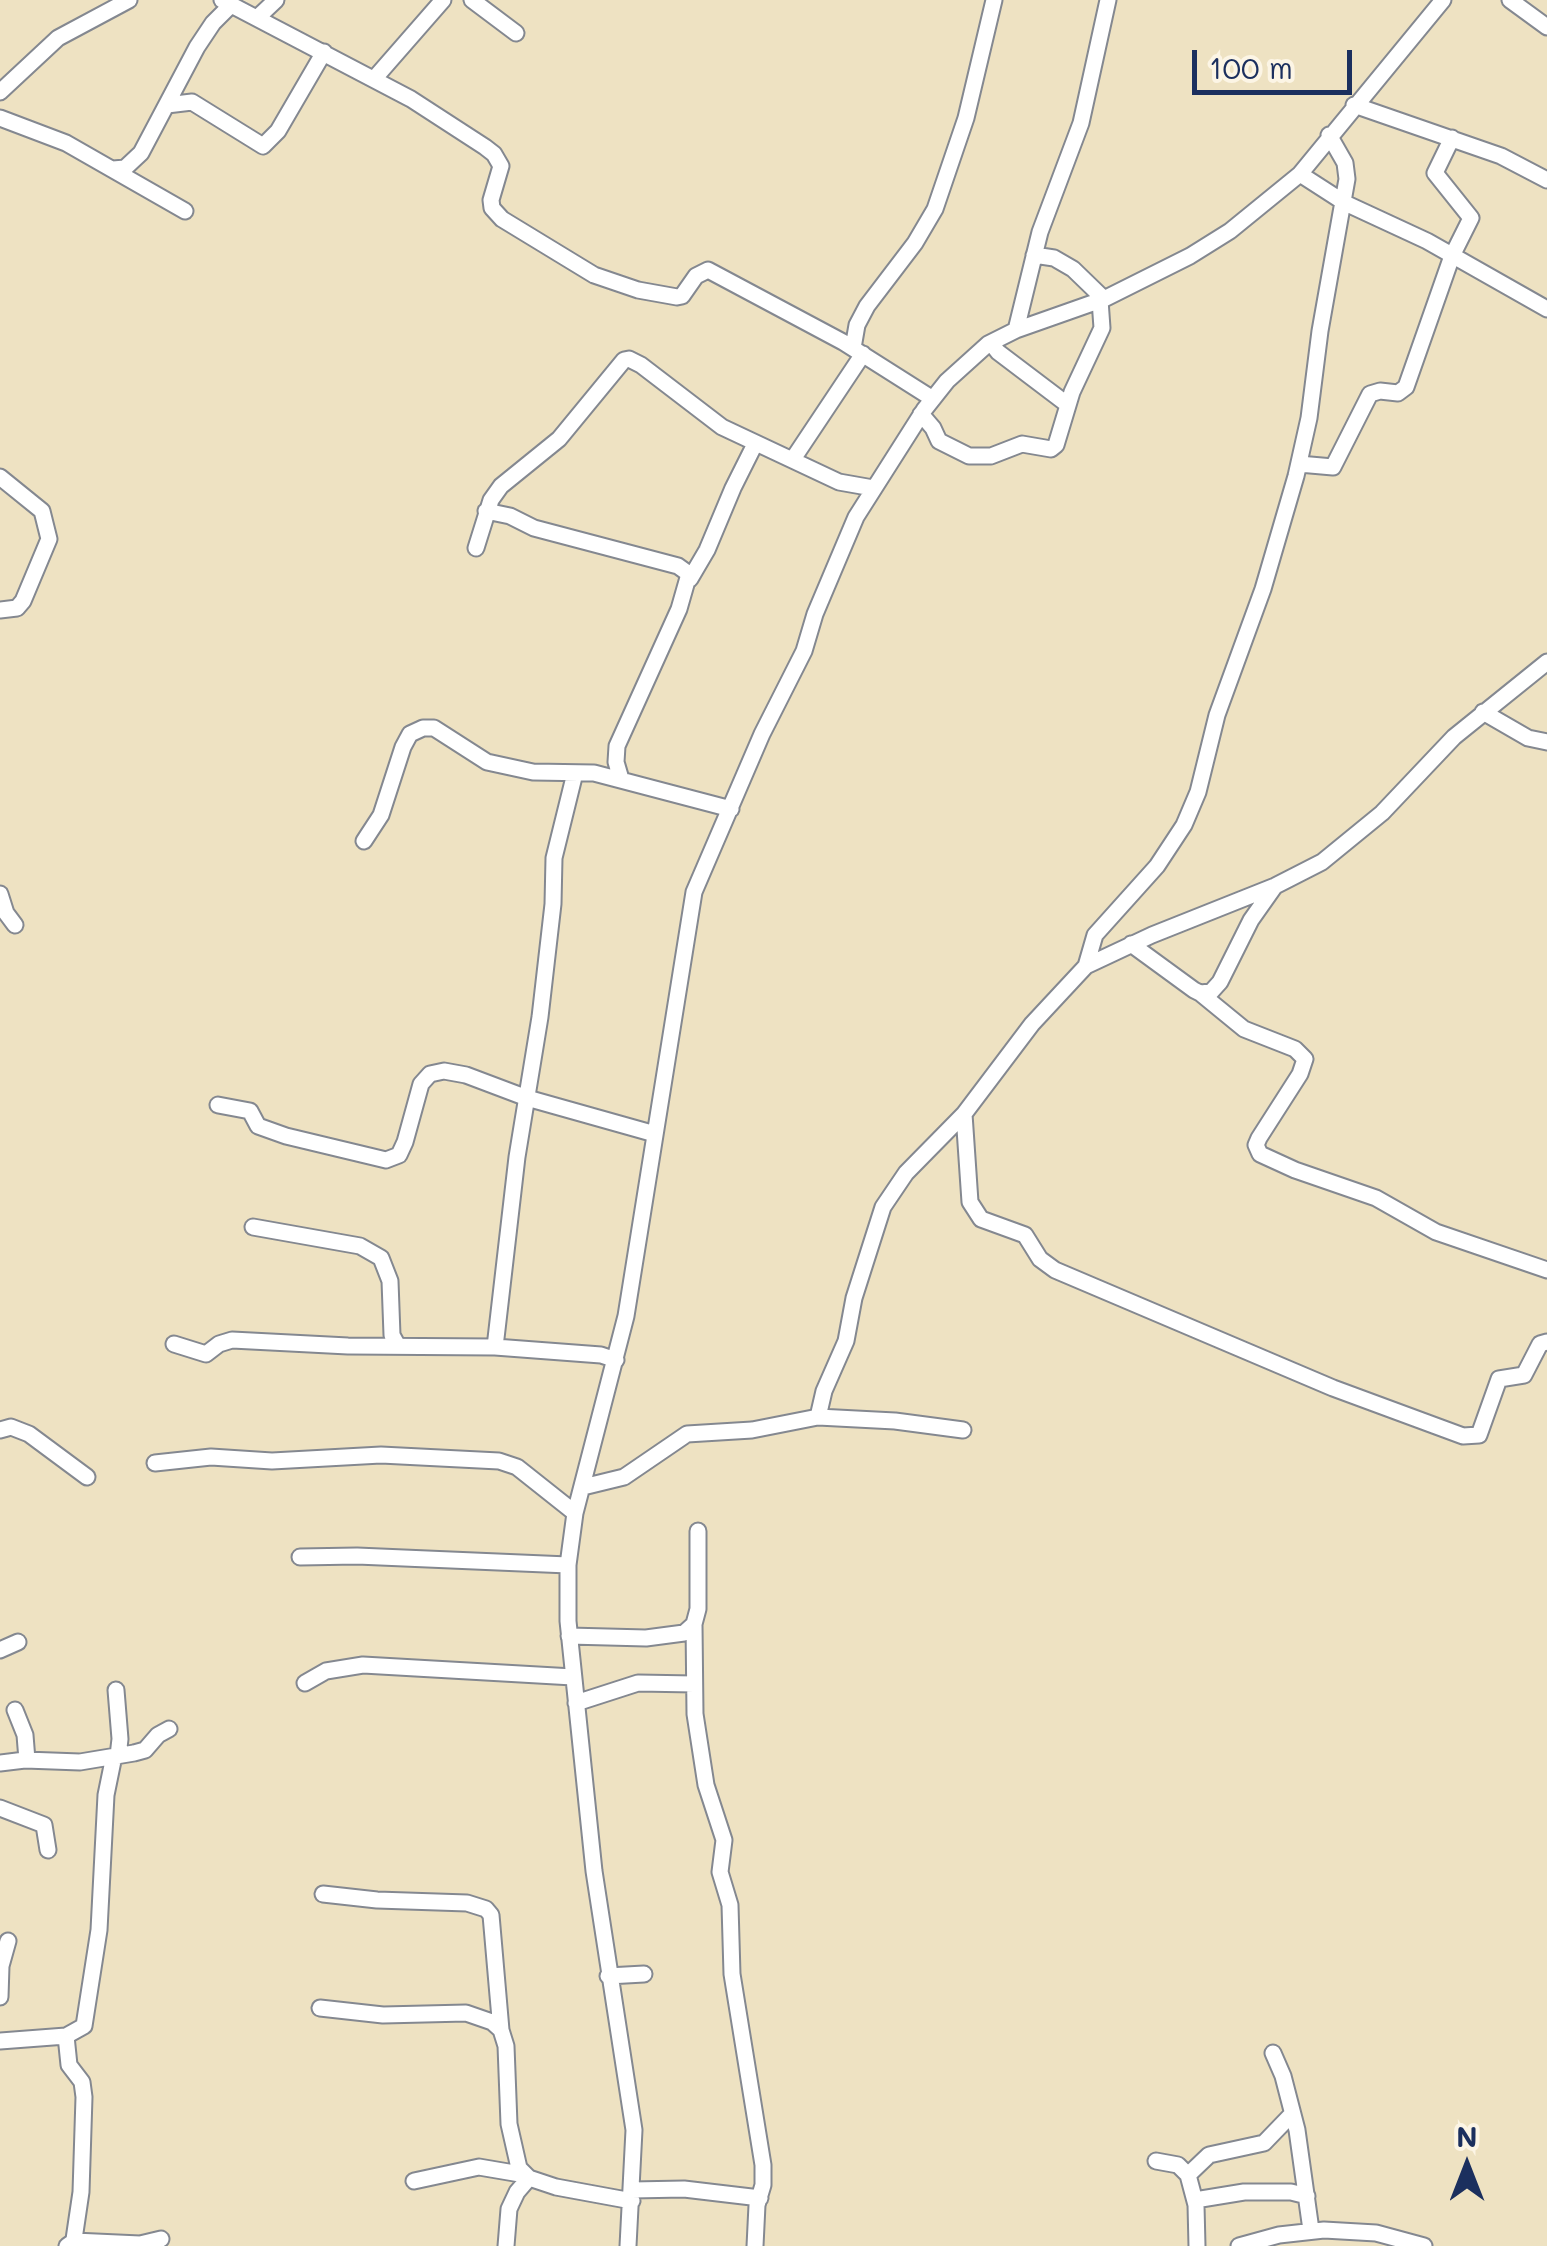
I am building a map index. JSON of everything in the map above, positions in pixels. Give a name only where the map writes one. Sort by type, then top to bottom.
[{"type":"street","points":[[0,92],[58,38],[129,0]]},
{"type":"street","points":[[258,18],[276,0]]},
{"type":"street","points":[[374,79],[443,0]]},
{"type":"street","points":[[472,0],[516,33]]},
{"type":"street","points":[[1016,330],[1034,255],[1081,123],[1108,0]]},
{"type":"street","points":[[628,2246],[634,2130],[608,1976],[576,1703],[569,1636],[568,1565],[574,1513],[616,1360],[691,906],[762,734],[804,651],[844,544],[872,488],[932,399],[992,343],[1016,330],[1102,299],[1210,245],[1300,174],[1328,135],[1443,0]]},
{"type":"street","points":[[1510,0],[1547,26]]},
{"type":"street","points":[[793,459],[858,351],[857,325],[866,306],[935,209],[966,118],[992,1]]},
{"type":"street","points":[[113,169],[124,168],[141,153],[226,3],[411,99],[494,154],[501,172],[492,195],[492,208],[502,219],[568,260],[619,285],[677,297],[682,296],[696,276],[708,270],[858,351],[932,399]]},
{"type":"street","points":[[167,105],[192,102],[263,146],[278,131],[324,52]]},
{"type":"street","points":[[1354,106],[1452,138],[1517,163],[1547,180]]},
{"type":"street","points":[[0,118],[37,130],[185,211]]},
{"type":"street","points":[[1086,966],[1095,936],[1172,844],[1198,792],[1217,715],[1263,589],[1299,464],[1316,385],[1326,292],[1345,203],[1345,163],[1328,135]]},
{"type":"street","points":[[1299,464],[1333,468],[1370,394],[1403,391],[1420,355],[1452,256],[1471,218],[1434,173],[1452,138]]},
{"type":"street","points":[[1300,174],[1345,203],[1547,308]]},
{"type":"street","points":[[921,414],[946,446],[969,456],[991,456],[1022,444],[1051,449],[1102,328],[1102,299],[1083,277],[1060,260],[1034,255]]},
{"type":"street","points":[[992,343],[998,352],[1068,405]]},
{"type":"street","points":[[476,548],[490,500],[512,475],[560,439],[624,360],[634,360],[703,414],[756,444],[839,482],[872,488]]},
{"type":"street","points":[[620,778],[618,746],[690,578],[756,444]]},
{"type":"street","points":[[0,477],[42,511],[49,539],[23,601],[17,608],[0,610]]},
{"type":"street","points":[[486,511],[510,516],[534,528],[678,566],[690,578]]},
{"type":"street","points":[[678,566],[700,562]]},
{"type":"street","points":[[818,1416],[824,1391],[846,1341],[854,1298],[883,1207],[906,1173],[964,1114],[1032,1024],[1086,966],[1275,886],[1322,862],[1382,813],[1454,737],[1547,662]]},
{"type":"street","points":[[1483,712],[1528,738],[1547,742]]},
{"type":"street","points":[[364,841],[381,814],[403,747],[410,734],[423,728],[434,728],[488,762],[516,770],[620,778],[731,809]]},
{"type":"street","points":[[495,1347],[510,1207],[547,959],[554,858],[574,773]]},
{"type":"street","points":[[1200,993],[1211,992],[1220,982],[1239,940],[1275,886]]},
{"type":"street","points":[[0,894],[6,914],[15,925]]},
{"type":"street","points":[[1131,944],[1244,1029],[1294,1049],[1305,1059],[1300,1074],[1259,1138],[1256,1145],[1260,1154],[1376,1198],[1450,1237],[1547,1270]]},
{"type":"street","points":[[218,1106],[250,1111],[258,1126],[286,1136],[386,1160],[398,1155],[411,1128],[421,1084],[437,1071],[466,1074],[527,1098],[655,1134]]},
{"type":"street","points":[[964,1114],[970,1202],[981,1219],[1024,1234],[1040,1259],[1055,1270],[1333,1388],[1455,1434],[1474,1436],[1482,1430],[1499,1379],[1524,1374],[1540,1344],[1547,1342]]},
{"type":"street","points":[[253,1227],[360,1246],[382,1258],[390,1281],[392,1335],[398,1346]]},
{"type":"street","points":[[174,1344],[206,1354],[232,1340],[495,1347],[601,1354],[616,1360]]},
{"type":"street","points":[[583,1487],[624,1477],[687,1434],[752,1430],[818,1416],[963,1430]]},
{"type":"street","points":[[0,1430],[10,1427],[29,1434],[87,1476]]},
{"type":"street","points":[[155,1463],[211,1457],[272,1461],[380,1455],[498,1462],[517,1467],[574,1513]]},
{"type":"street","points":[[698,1531],[694,1684],[706,1785],[724,1840],[720,1872],[730,1904],[732,1974],[762,2165],[764,2185],[756,2246]]},
{"type":"street","points":[[300,1557],[568,1565]]},
{"type":"street","points":[[569,1636],[671,1636],[684,1633],[694,1624]]},
{"type":"street","points":[[0,1650],[18,1642]]},
{"type":"street","points":[[305,1683],[342,1666],[363,1664],[573,1677]]},
{"type":"street","points":[[576,1703],[638,1682],[694,1684]]},
{"type":"street","points":[[0,2042],[66,2036],[78,2032],[86,2020],[99,1930],[108,1778],[120,1739],[116,1690]]},
{"type":"street","points":[[15,1710],[26,1736],[27,1760]]},
{"type":"street","points":[[0,1762],[66,1763],[116,1756],[145,1750],[169,1729]]},
{"type":"street","points":[[0,1808],[44,1824],[48,1850]]},
{"type":"street","points":[[323,1894],[467,1904],[486,1909],[491,1915],[514,2154],[528,2176]]},
{"type":"street","points":[[0,1997],[1,1966],[8,1941]]},
{"type":"street","points":[[608,1976],[644,1974]]},
{"type":"street","points":[[320,2008],[383,2015],[466,2013],[492,2022],[501,2030]]},
{"type":"street","points":[[66,2036],[69,2064],[82,2082],[84,2098],[81,2192],[71,2244],[140,2244],[160,2238]]},
{"type":"street","points":[[1273,2052],[1292,2114],[1308,2196],[1309,2236]]},
{"type":"street","points":[[1188,2176],[1209,2155],[1264,2144],[1292,2114]]},
{"type":"street","points":[[1156,2161],[1178,2165],[1188,2176],[1195,2200],[1198,2246]]},
{"type":"street","points":[[414,2181],[479,2166],[528,2176],[556,2188],[632,2196],[684,2189],[760,2198]]},
{"type":"street","points":[[506,2246],[509,2210],[528,2176]]},
{"type":"street","points":[[1195,2200],[1244,2192],[1308,2196]]},
{"type":"street","points":[[1239,2246],[1309,2236],[1376,2233],[1424,2246]]}]
